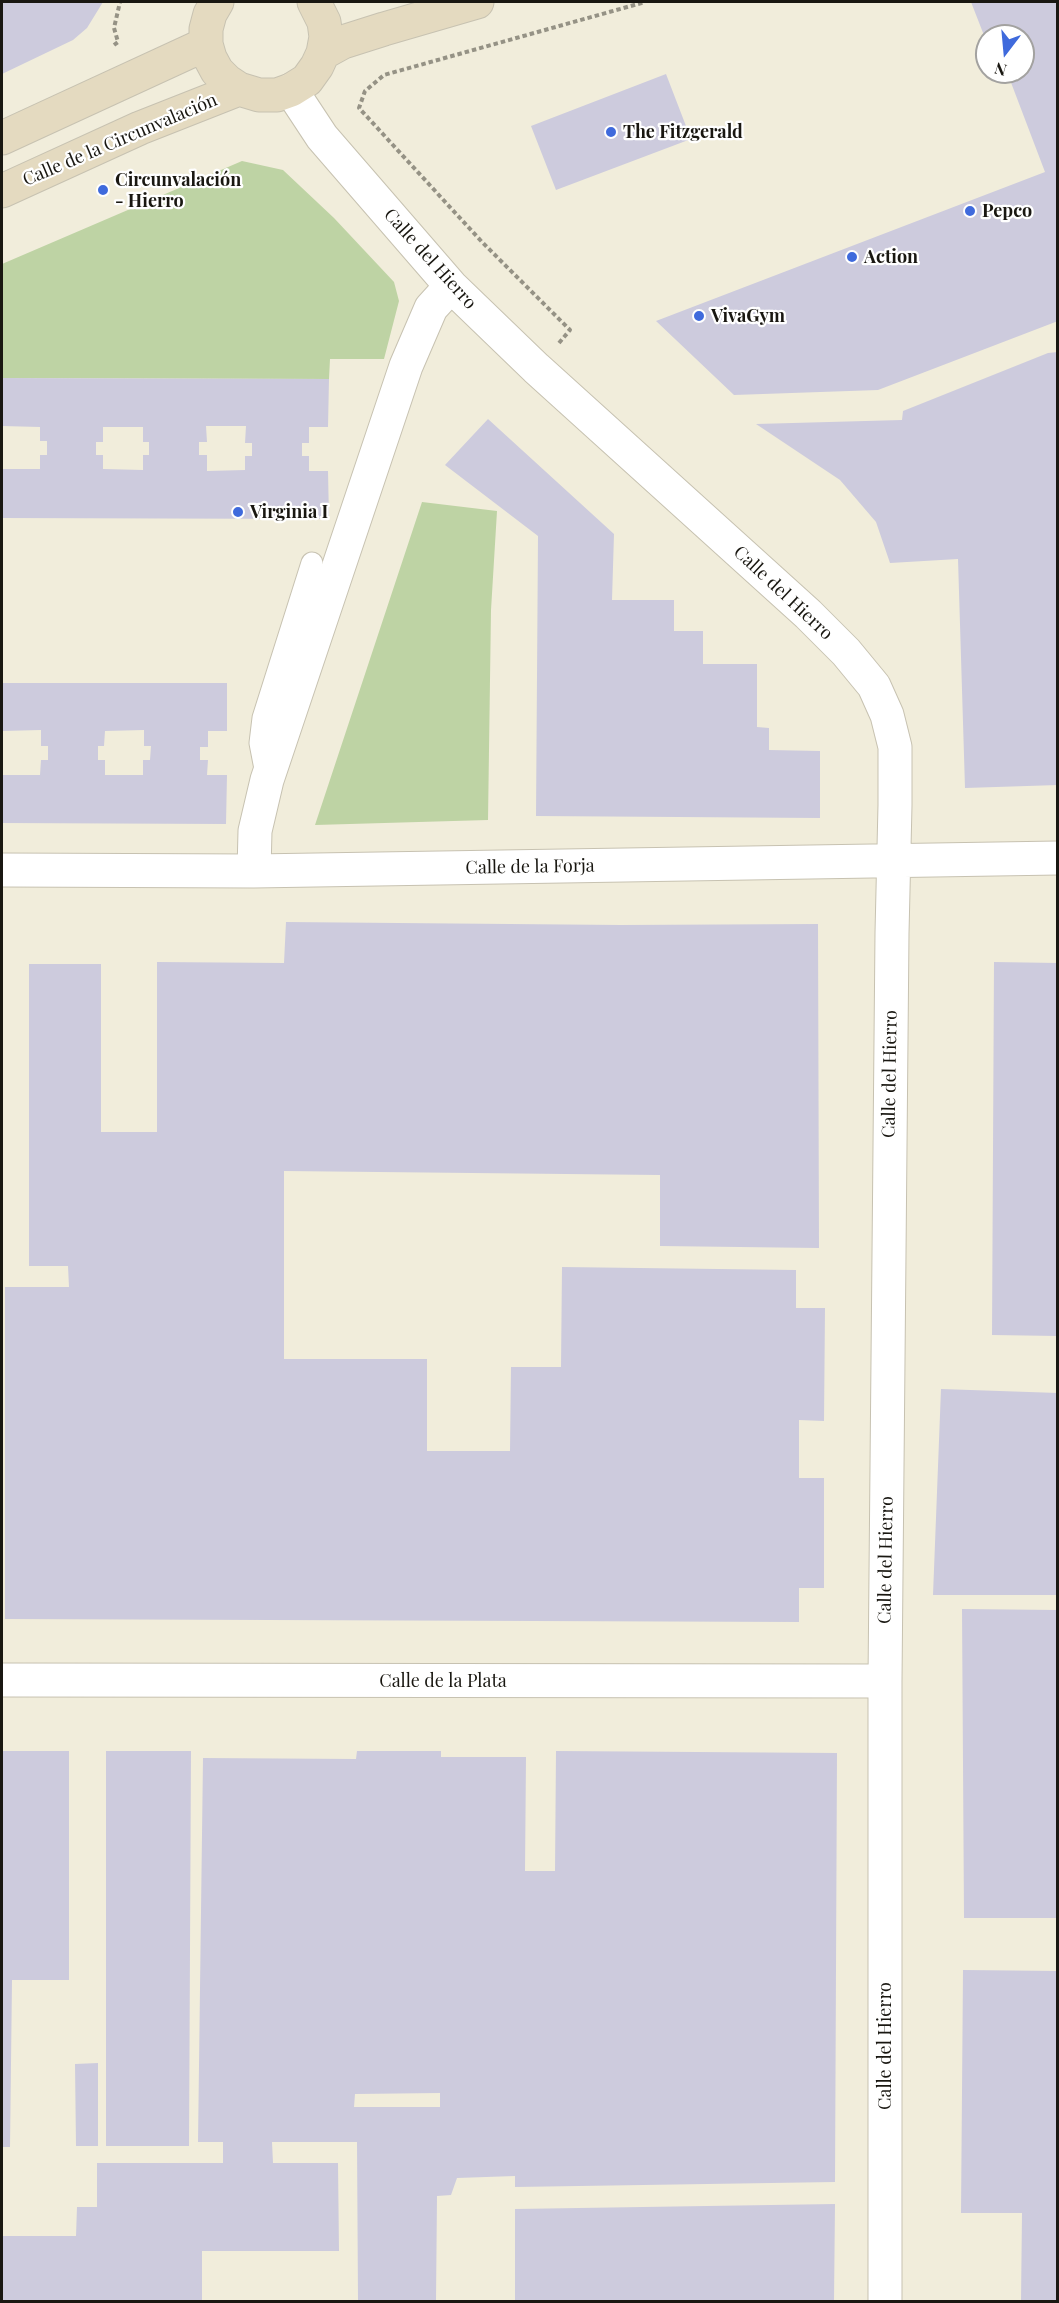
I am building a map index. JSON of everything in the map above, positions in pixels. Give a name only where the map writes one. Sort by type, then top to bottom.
[{"type":"street","points":[[217,2],[210,14],[206,29],[206,44],[217,71],[239,90],[259,95],[277,95],[291,90],[307,80],[317,66],[323,53],[326,37],[324,22],[314,2]]},
{"type":"street","points":[[323,53],[343,42],[384,28],[477,2]]},
{"type":"street","points":[[4,135],[206,44]]},
{"type":"street","name":"Calle de la Circunvalación","points":[[2,192],[140,128],[239,90]]},
{"type":"street","name":"Calle del Hierro","points":[[291,90],[322,137],[451,286],[536,368],[808,614],[846,652],[874,686],[887,715],[895,747],[895,862],[891,945],[885,1681],[885,2301]]},
{"type":"street","points":[[254,871],[255,831],[267,780],[406,366],[431,308],[451,286]]},
{"type":"street","name":"Calle de la Forja","points":[[2,870],[254,871],[1058,858]]},
{"type":"street","name":"Calle de la Plata","points":[[2,1680],[885,1681]]},
{"type":"lane","points":[[267,780],[260,742],[263,718],[312,563]]},
{"type":"path","points":[[110,47],[118,42],[114,28],[120,2]]},
{"type":"path","points":[[570,330],[482,242],[359,108],[364,91],[384,75],[645,2]]},
{"type":"green space","points":[[242,161],[283,170],[334,218],[394,282],[399,301],[384,359],[330,359],[329,379],[2,378],[2,264]]},
{"type":"green space","points":[[422,502],[497,511],[491,610],[488,820],[315,825]]},
{"type":"building","points":[[2,2],[103,2],[87,28],[73,40],[2,74]]},
{"type":"building","points":[[971,2],[1058,2],[1058,321],[878,390],[734,395],[656,321],[1045,172],[1012,84],[1035,84],[1035,24],[980,24]]},
{"type":"building","name":"The Fitzgerald","points":[[666,74],[691,139],[556,190],[531,126]]},
{"type":"building","points":[[1058,352],[1058,785],[965,788],[958,559],[890,563],[876,522],[840,480],[756,424],[902,420],[903,411],[1048,353]]},
{"type":"building","points":[[2,378],[329,379],[328,427],[309,427],[309,443],[302,443],[302,456],[309,456],[309,471],[328,471],[329,519],[2,518],[2,469],[40,469],[40,455],[47,455],[47,441],[40,441],[40,427],[2,426]],"holes":[[[206,426],[246,426],[245,443],[252,443],[252,456],[245,456],[245,470],[207,471],[207,455],[199,455],[199,442],[207,442]],[[103,427],[143,427],[143,442],[149,442],[149,455],[143,455],[143,470],[103,469],[103,455],[96,455],[96,442],[103,442]]]},
{"type":"building","points":[[488,419],[614,534],[612,600],[674,600],[674,631],[703,631],[703,664],[757,664],[757,727],[769,728],[769,750],[820,751],[820,818],[536,816],[538,536],[445,465]]},
{"type":"building","points":[[2,683],[227,683],[227,731],[208,731],[208,747],[200,747],[200,760],[208,760],[207,775],[227,775],[226,824],[2,823],[2,775],[40,775],[41,760],[48,760],[48,746],[41,746],[41,730],[2,731]],"holes":[[[144,730],[144,746],[151,746],[150,760],[143,760],[143,775],[105,775],[105,760],[98,760],[98,746],[104,746],[105,731]]]},
{"type":"building","points":[[286,922],[818,924],[819,1248],[660,1246],[660,1175],[284,1171],[284,1359],[427,1359],[427,1451],[510,1451],[511,1367],[561,1367],[562,1267],[796,1270],[796,1308],[825,1308],[824,1421],[799,1420],[799,1478],[824,1478],[824,1588],[799,1588],[799,1622],[5,1619],[5,1287],[69,1287],[68,1266],[29,1266],[29,964],[101,964],[101,1132],[157,1132],[157,962],[284,963]]},
{"type":"building","points":[[994,962],[1058,963],[1058,1336],[992,1335]]},
{"type":"building","points":[[941,1389],[1058,1393],[1058,1595],[933,1595]]},
{"type":"building","points":[[962,1609],[1058,1610],[1058,1918],[964,1918]]},
{"type":"building","points":[[2,1751],[69,1751],[69,1980],[12,1980],[10,2147],[2,2147]]},
{"type":"building","points":[[106,1751],[191,1751],[189,2146],[106,2146]]},
{"type":"building","points":[[357,1751],[441,1751],[441,1757],[526,1757],[525,1871],[555,1871],[556,1751],[837,1753],[835,2182],[515,2187],[515,2176],[457,2178],[451,2195],[437,2196],[436,2301],[358,2301],[357,2142],[272,2142],[273,2163],[338,2163],[339,2251],[202,2251],[202,2301],[2,2301],[2,2236],[76,2236],[77,2207],[97,2207],[97,2163],[223,2163],[223,2142],[198,2142],[203,1758],[356,1759]],"holes":[[[440,2093],[440,2107],[354,2107],[355,2094]]]},
{"type":"building","points":[[963,1970],[1058,1971],[1058,2301],[1021,2301],[1022,2213],[961,2213]]},
{"type":"building","points":[[98,2063],[98,2146],[76,2146],[75,2064]]},
{"type":"building","points":[[835,2204],[834,2301],[515,2301],[515,2209]]},
{"type":"place","name":"The Fitzgerald","points":[[611,132]]},
{"type":"place","name":"Circunvalación - Hierro","points":[[103,190]]},
{"type":"place","name":"Pepco","points":[[970,211]]},
{"type":"place","name":"Action","points":[[852,257]]},
{"type":"place","name":"VivaGym","points":[[699,316]]},
{"type":"place","name":"Virginia I","points":[[238,512]]}]
